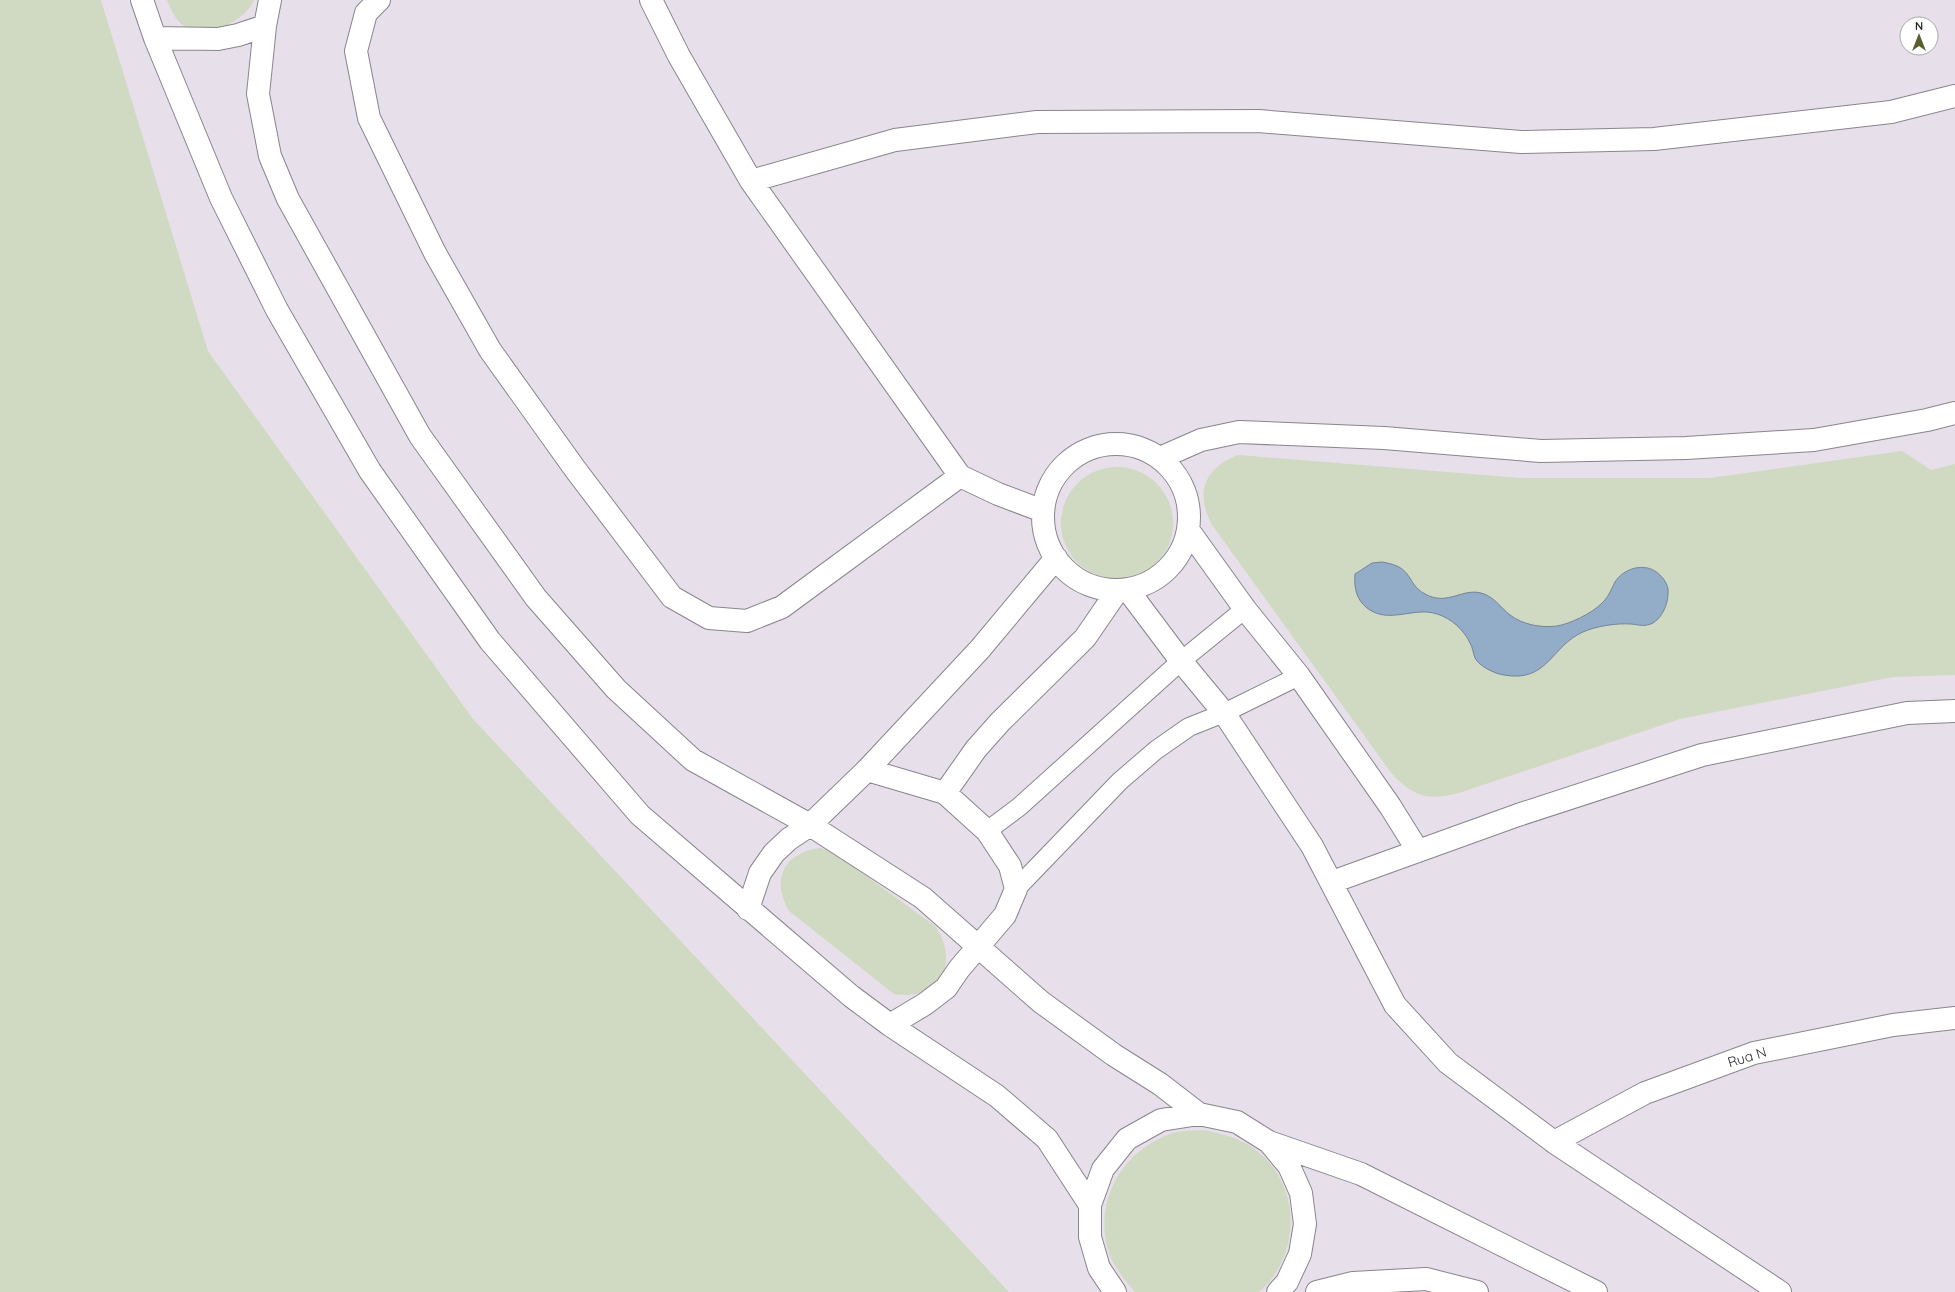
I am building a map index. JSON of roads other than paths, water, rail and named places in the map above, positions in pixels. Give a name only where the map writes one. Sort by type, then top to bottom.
[{"type":"street","points":[[142,0],[155,38],[194,136],[224,205],[276,310],[370,471],[490,641],[640,815],[851,996],[890,1025],[997,1096],[1047,1139],[1090,1205]]},
{"type":"street","points":[[270,0],[265,26],[258,94],[270,156],[288,199],[420,436],[536,598],[616,689],[693,760],[810,825],[923,898],[1041,1002],[1114,1055],[1160,1084],[1199,1114]]},
{"type":"street","points":[[379,0],[366,14],[356,51],[369,118],[435,253],[490,350],[575,469],[672,597],[709,618],[747,621],[782,607],[960,476]]},
{"type":"street","points":[[651,0],[679,56],[751,181],[960,476],[998,494],[1043,511]]},
{"type":"street","points":[[155,38],[218,39],[238,35],[265,26]]},
{"type":"street","points":[[751,181],[894,140],[1037,122],[1258,121],[1521,142],[1654,139],[1891,112],[1955,96]]},
{"type":"street","points":[[1160,458],[1201,440],[1239,432],[1384,438],[1541,451],[1686,448],[1814,440],[1927,420],[1955,413]]},
{"type":"street","points":[[1105,444],[1124,444],[1143,448],[1160,458],[1175,473],[1185,491],[1190,511],[1188,531],[1181,552],[1167,570],[1149,583],[1123,590],[1100,589],[1083,582],[1067,572],[1056,558],[1048,544],[1043,528],[1043,511],[1047,492],[1056,475],[1069,460],[1086,450],[1105,444]]},
{"type":"street","points":[[1188,531],[1245,609],[1299,676],[1390,806],[1418,851]]},
{"type":"street","points":[[748,909],[760,873],[774,853],[789,838],[810,825],[867,770],[980,649],[1056,558]]},
{"type":"street","points":[[1123,590],[1224,713],[1312,846],[1395,1005],[1448,1063],[1554,1142],[1780,1292]]},
{"type":"street","points":[[945,793],[976,749],[1000,722],[1085,638],[1123,590]]},
{"type":"street","points":[[1332,882],[1518,815],[1702,755],[1907,713],[1955,711]]},
{"type":"street","points":[[867,770],[945,793],[987,831],[1010,866],[1016,889],[1005,916],[978,947],[946,988],[925,1004],[890,1025]]},
{"type":"street","name":"Rua N","points":[[1554,1142],[1644,1093],[1754,1053],[1893,1025],[1955,1018]]},
{"type":"street","points":[[1115,1292],[1099,1268],[1090,1237],[1090,1205],[1103,1168],[1127,1139],[1161,1120],[1199,1114],[1237,1122],[1269,1142],[1361,1174],[1596,1292]]},
{"type":"street","points":[[1269,1142],[1289,1166],[1301,1194],[1305,1224],[1300,1254],[1287,1282],[1278,1292]]},
{"type":"street","points":[[1317,1292],[1354,1283],[1426,1279],[1478,1292]]},
{"type":"lane","points":[[987,831],[1019,807],[1181,661],[1245,609]]},
{"type":"lane","points":[[1016,889],[1120,781],[1156,750],[1190,727],[1224,713],[1299,676]]},
{"type":"water","points":[[1382,562],[1393,564],[1405,571],[1414,585],[1425,594],[1434,597],[1449,598],[1469,592],[1484,594],[1498,603],[1515,618],[1539,626],[1551,627],[1562,625],[1587,614],[1603,602],[1618,577],[1633,569],[1644,568],[1655,571],[1665,581],[1668,589],[1668,598],[1663,612],[1653,623],[1645,625],[1613,625],[1588,630],[1572,638],[1540,669],[1530,674],[1519,676],[1504,675],[1484,667],[1477,661],[1467,638],[1456,625],[1447,618],[1428,612],[1384,615],[1375,613],[1363,605],[1356,593],[1355,574],[1372,563]]}]
